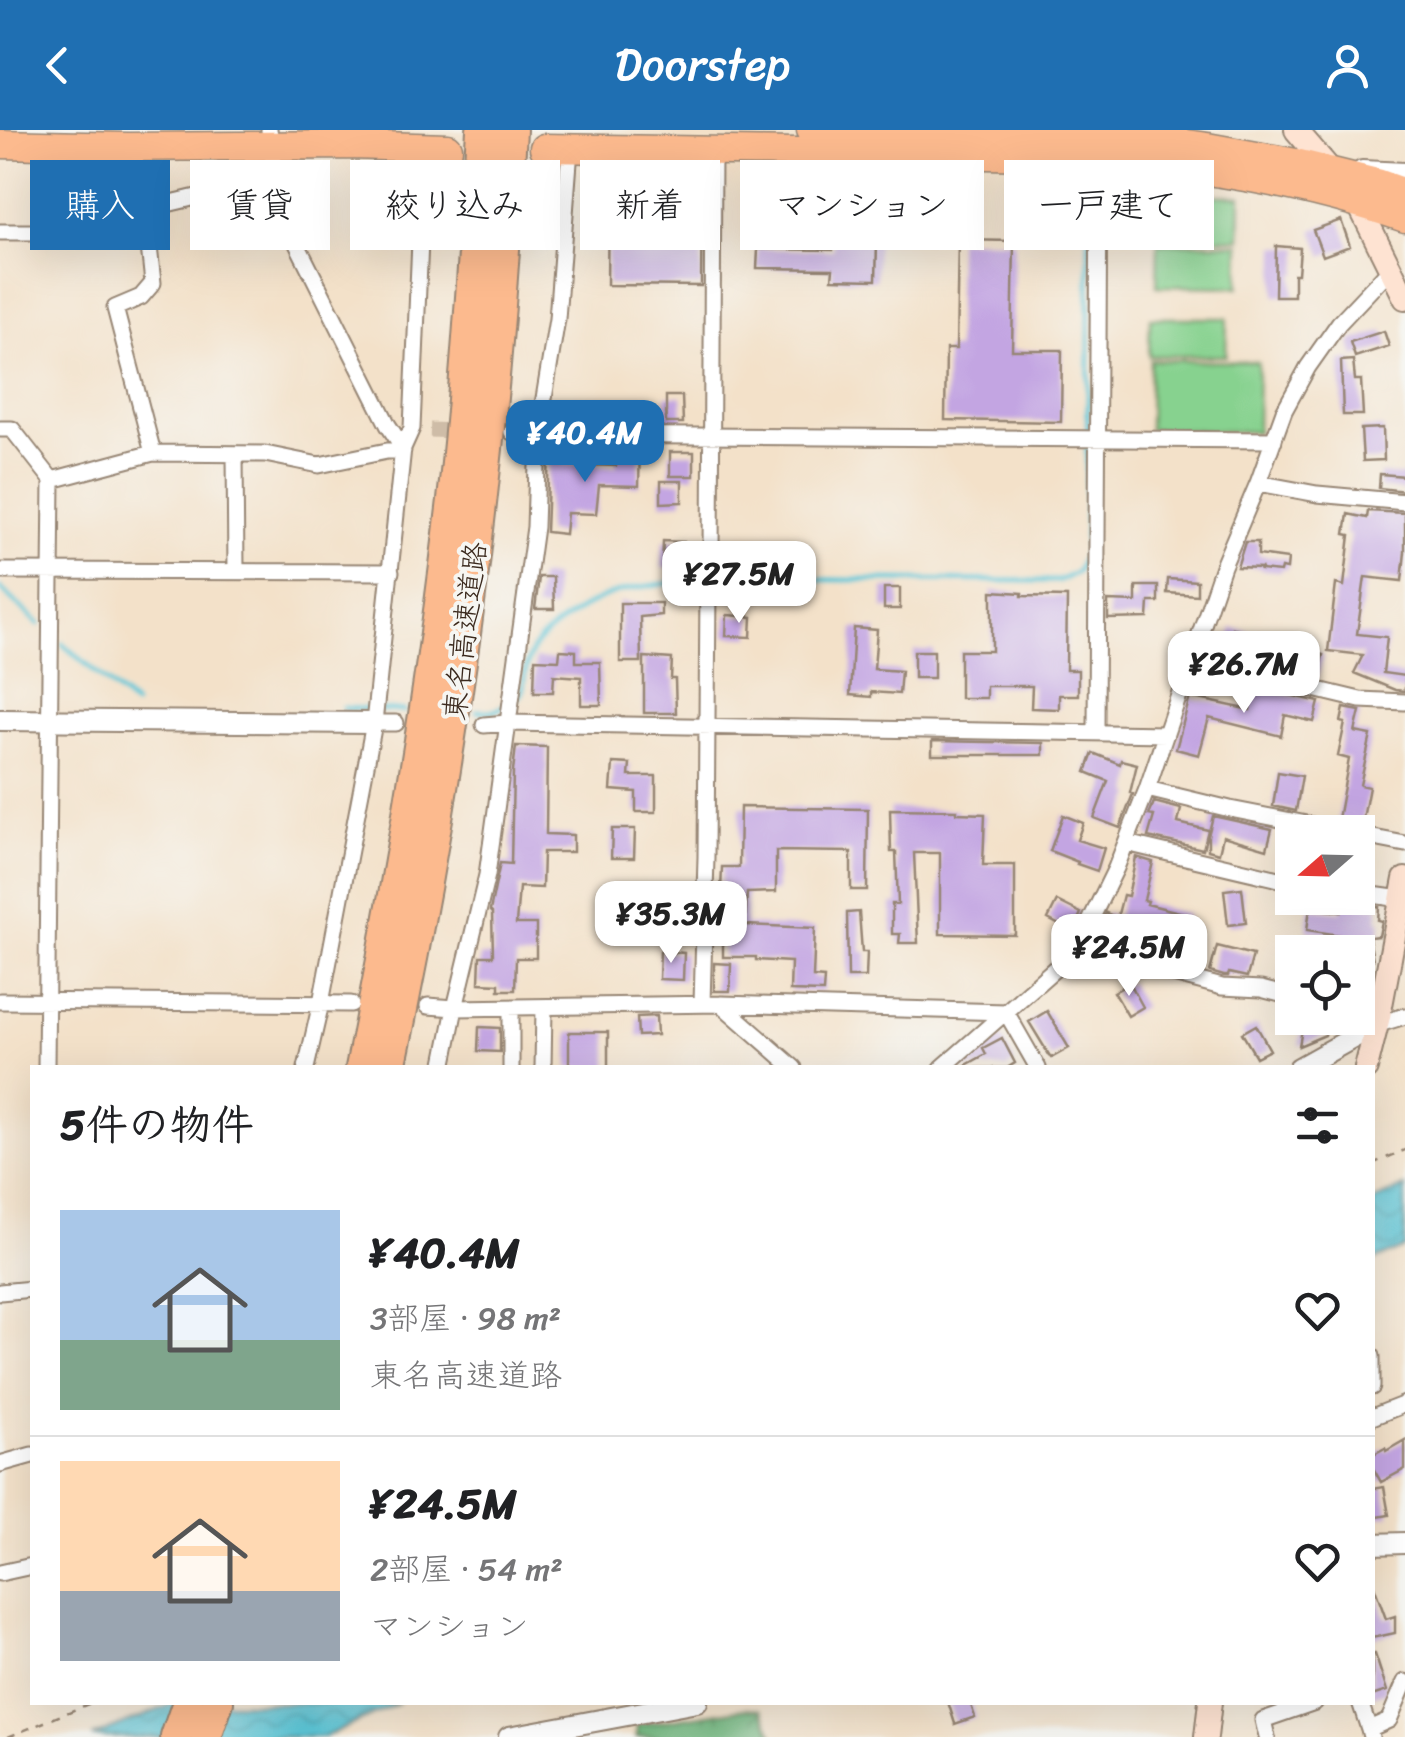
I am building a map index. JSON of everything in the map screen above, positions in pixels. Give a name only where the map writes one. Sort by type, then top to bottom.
[{"type":"highway","name":"東名高速道路","points":[[362,1065],[410,811],[453,500],[470,322],[482,130]]},
{"type":"highway","name":"東名高速道路","points":[[391,1065],[436,834],[468,616],[502,287],[511,130]]},
{"type":"highway","points":[[812,130],[1190,144],[1331,170],[1405,193]]},
{"type":"highway","points":[[0,144],[128,148],[271,138],[436,148]]},
{"type":"highway","points":[[557,149],[713,151],[1092,142],[1171,165],[1357,201],[1405,218]]},
{"type":"highway","points":[[176,1737],[187,1705]]},
{"type":"highway","points":[[206,1737],[217,1705]]},
{"type":"main road","points":[[1296,130],[1357,201],[1405,298]]},
{"type":"main road","points":[[1375,1002],[1403,889]]},
{"type":"main road","points":[[1366,1065],[1369,1035]]},
{"type":"main road","points":[[1206,1737],[1210,1705]]},
{"type":"street","points":[[1092,142],[1096,732]]},
{"type":"street","points":[[307,1065],[375,721],[403,450],[412,428],[436,148]]},
{"type":"street","points":[[444,1065],[487,875],[535,527],[538,436],[557,318],[557,149]]},
{"type":"street","points":[[702,1004],[711,557],[713,151]]},
{"type":"street","points":[[1331,170],[1405,173]]},
{"type":"street","points":[[0,232],[30,232]]},
{"type":"street","points":[[149,250],[153,283],[141,297],[115,308],[153,454]]},
{"type":"street","points":[[300,250],[403,450]]},
{"type":"street","points":[[945,1065],[1076,950],[1116,868],[1147,789],[1223,566],[1284,411],[1308,367],[1340,324],[1391,268]]},
{"type":"street","points":[[412,428],[430,430]]},
{"type":"street","points":[[0,429],[12,430],[52,480],[46,1065]]},
{"type":"street","points":[[512,432],[538,436],[1274,440]]},
{"type":"street","points":[[52,480],[153,454],[280,456],[319,464],[403,450]]},
{"type":"street","points":[[235,454],[236,571]]},
{"type":"street","points":[[1258,483],[1317,494],[1405,502]]},
{"type":"street","points":[[0,570],[391,572]]},
{"type":"street","points":[[1189,664],[1223,667],[1360,700],[1405,702]]},
{"type":"street","points":[[484,725],[508,719],[1166,734]]},
{"type":"street","points":[[0,720],[396,723]]},
{"type":"street","points":[[1147,789],[1275,818]]},
{"type":"street","points":[[1375,838],[1405,844]]},
{"type":"street","points":[[1126,842],[1275,878]]},
{"type":"street","points":[[1375,891],[1403,889]]},
{"type":"street","points":[[1076,950],[1222,987],[1275,993]]},
{"type":"street","points":[[0,1001],[351,1004]]},
{"type":"street","points":[[428,1006],[721,1004],[1006,1012]]},
{"type":"street","points":[[721,1004],[791,1065]]},
{"type":"street","points":[[542,1065],[544,1007]]},
{"type":"street","points":[[511,1065],[512,1008]]},
{"type":"street","points":[[1006,1012],[1036,1065]]},
{"type":"street","points":[[1375,1018],[1405,1016]]},
{"type":"street","points":[[1303,1065],[1347,1035]]},
{"type":"street","points":[[0,1292],[30,1289]]},
{"type":"street","points":[[1375,1415],[1405,1404]]},
{"type":"street","points":[[0,1464],[30,1456]]},
{"type":"street","points":[[1375,1544],[1405,1543]]},
{"type":"street","points":[[0,1574],[30,1566]]},
{"type":"street","points":[[1361,1705],[1370,1733],[1397,1718],[1405,1682]]},
{"type":"street","points":[[508,1737],[681,1705]]},
{"type":"street","points":[[1267,1737],[1263,1720],[1306,1705]]},
{"type":"path","points":[[1375,1163],[1405,1150]]},
{"type":"path","points":[[8,1737],[86,1705]]},
{"type":"green space","points":[[1214,196],[1241,196],[1240,239],[1214,239]]},
{"type":"green space","points":[[1214,244],[1240,244],[1239,287],[1157,286],[1158,250],[1214,250]]},
{"type":"green space","points":[[1150,318],[1227,318],[1226,356],[1149,356]]},
{"type":"green space","points":[[1150,360],[1258,362],[1257,432],[1149,429]]},
{"type":"green space","points":[[746,1708],[762,1709],[774,1737],[636,1737],[637,1725]]},
{"type":"water","points":[[1405,1187],[1405,1248],[1375,1260],[1375,1200]]},
{"type":"water","points":[[170,1705],[395,1705],[324,1737],[92,1737]]},
{"type":"building","points":[[1341,220],[1350,246],[1323,256],[1313,230]]},
{"type":"building","points":[[984,240],[1004,241],[1004,250],[1014,250],[1012,350],[1062,350],[1061,422],[945,420],[946,349],[956,349],[958,250],[984,250]]},
{"type":"building","points":[[1276,246],[1300,248],[1294,296],[1275,296]]},
{"type":"building","points":[[607,250],[701,250],[701,286],[607,285]]},
{"type":"building","points":[[758,250],[877,250],[876,280],[832,279],[833,269],[757,268]]},
{"type":"building","points":[[1384,331],[1389,346],[1355,357],[1350,342]]},
{"type":"building","points":[[1353,360],[1355,380],[1361,380],[1363,415],[1343,415],[1341,361]]},
{"type":"building","points":[[666,396],[682,396],[683,423],[666,423]]},
{"type":"building","points":[[1383,428],[1384,460],[1363,461],[1361,429]]},
{"type":"building","points":[[617,447],[640,447],[639,486],[599,485],[596,514],[567,513],[565,534],[546,532],[549,454],[564,455],[563,464],[616,466]]},
{"type":"building","points":[[670,452],[694,452],[694,476],[670,476]]},
{"type":"building","points":[[1380,474],[1405,476],[1405,491],[1379,488]]},
{"type":"building","points":[[661,481],[682,481],[682,502],[661,503]]},
{"type":"building","points":[[1368,511],[1405,513],[1402,581],[1365,577],[1357,634],[1387,637],[1383,673],[1405,676],[1405,691],[1354,673],[1363,655],[1328,651],[1336,584],[1344,586],[1350,535],[1345,534],[1348,514],[1367,518]]},
{"type":"building","points":[[663,541],[684,542],[683,569],[662,568]]},
{"type":"building","points":[[1245,542],[1258,542],[1258,555],[1288,559],[1287,569],[1281,568],[1280,572],[1237,567]]},
{"type":"building","points":[[539,577],[553,577],[554,609],[535,609]]},
{"type":"building","points":[[1168,579],[1197,581],[1197,595],[1167,593]]},
{"type":"building","points":[[1136,586],[1158,586],[1158,602],[1149,602],[1148,618],[1108,619],[1108,601],[1136,602]]},
{"type":"building","points":[[884,588],[900,588],[900,609],[884,609]]},
{"type":"building","points":[[992,591],[1067,597],[1066,670],[1078,670],[1078,695],[1059,695],[1059,709],[1031,708],[1032,686],[986,686],[986,698],[960,698],[960,651],[992,651]]},
{"type":"building","points":[[620,603],[661,603],[661,615],[640,617],[641,662],[620,662]]},
{"type":"building","points":[[727,615],[752,617],[751,637],[726,636]]},
{"type":"building","points":[[854,628],[877,630],[874,669],[901,671],[899,694],[850,695]]},
{"type":"building","points":[[1232,628],[1248,631],[1245,651],[1300,660],[1303,650],[1323,655],[1317,678],[1205,654],[1210,639],[1229,645]]},
{"type":"building","points":[[560,650],[576,651],[576,662],[600,662],[601,705],[581,705],[581,677],[554,675],[553,692],[534,692],[535,659],[559,660]]},
{"type":"building","points":[[914,651],[934,651],[934,678],[914,678]]},
{"type":"building","points":[[644,657],[672,659],[676,713],[644,713]]},
{"type":"building","points":[[1253,686],[1319,702],[1314,722],[1285,715],[1281,736],[1209,718],[1199,755],[1176,749],[1190,697],[1250,710]]},
{"type":"building","points":[[1344,708],[1360,711],[1355,732],[1371,735],[1360,785],[1369,787],[1364,815],[1339,815],[1349,759],[1338,756],[1345,723],[1341,722]]},
{"type":"building","points":[[932,741],[1043,743],[1043,755],[932,755]]},
{"type":"building","points":[[516,746],[547,747],[546,834],[573,835],[573,852],[543,852],[542,888],[519,887],[516,924],[536,924],[536,958],[516,958],[515,990],[499,990],[499,984],[479,983],[480,956],[493,956],[490,911],[500,863],[511,864]]},
{"type":"building","points":[[1093,753],[1120,764],[1121,760],[1137,764],[1130,793],[1133,794],[1120,828],[1094,818],[1108,781],[1086,772]]},
{"type":"building","points":[[613,763],[630,764],[629,776],[656,776],[656,812],[636,812],[636,792],[611,790]]},
{"type":"building","points":[[1278,772],[1302,776],[1296,811],[1273,806]]},
{"type":"building","points":[[1154,802],[1181,809],[1178,823],[1208,830],[1203,849],[1148,837]]},
{"type":"building","points":[[740,807],[868,809],[867,890],[851,890],[851,852],[776,851],[776,892],[747,893],[745,925],[815,928],[813,977],[824,978],[823,992],[790,991],[791,962],[723,957],[728,891],[721,891],[722,867],[739,867]]},
{"type":"building","points":[[890,809],[985,814],[983,865],[1015,865],[1015,935],[940,934],[940,853],[914,853],[918,943],[899,943],[900,934],[892,934],[892,904],[898,904]]},
{"type":"building","points":[[1063,815],[1083,823],[1077,840],[1104,848],[1097,871],[1050,851]]},
{"type":"building","points":[[1213,816],[1272,829],[1267,849],[1223,836],[1219,853],[1208,850]]},
{"type":"building","points":[[612,829],[635,829],[634,858],[611,858]]},
{"type":"building","points":[[1136,857],[1153,862],[1144,900],[1147,904],[1187,914],[1179,949],[1148,941],[1142,954],[1097,933],[1106,913],[1117,918],[1123,895],[1128,896]]},
{"type":"building","points":[[1242,888],[1246,923],[1228,925],[1224,890]]},
{"type":"building","points":[[1057,901],[1081,913],[1069,930],[1048,919]]},
{"type":"building","points":[[1375,906],[1379,907],[1379,936],[1307,930],[1309,915],[1375,915]]},
{"type":"building","points":[[859,912],[862,952],[867,952],[866,977],[848,977],[847,913]]},
{"type":"building","points":[[1217,946],[1253,955],[1247,977],[1210,972]]},
{"type":"building","points":[[660,951],[684,953],[683,980],[659,979]]},
{"type":"building","points":[[714,963],[731,964],[730,991],[714,991]]},
{"type":"building","points":[[1130,983],[1143,1007],[1128,1016],[1114,992]]},
{"type":"building","points":[[1047,1011],[1069,1048],[1051,1058],[1029,1022]]},
{"type":"building","points":[[656,1016],[657,1035],[638,1036],[637,1017]]},
{"type":"building","points":[[1256,1025],[1270,1050],[1256,1057],[1242,1033]]},
{"type":"building","points":[[479,1027],[500,1028],[500,1052],[478,1051]]},
{"type":"building","points":[[569,1032],[608,1032],[608,1065],[569,1065]]},
{"type":"building","points":[[1301,1035],[1325,1035],[1299,1046]]},
{"type":"building","points":[[1002,1038],[1015,1063],[966,1065],[986,1054],[983,1048]]},
{"type":"building","points":[[1405,1440],[1405,1469],[1381,1482],[1375,1471],[1375,1453],[1385,1448],[1386,1451]]},
{"type":"building","points":[[1384,1487],[1389,1515],[1375,1517],[1375,1488]]},
{"type":"building","points":[[1375,1589],[1386,1619],[1395,1616],[1395,1633],[1375,1637]]},
{"type":"building","points":[[1375,1654],[1387,1691],[1375,1695]]},
{"type":"building","points":[[949,1705],[971,1705],[975,1717],[955,1724]]},
{"type":"waterway","points":[[516,698],[522,693],[528,659],[539,642],[578,611],[625,590],[728,581],[1059,581],[1077,572],[1085,551],[1089,250]]},
{"type":"waterway","points":[[0,588],[39,624]]},
{"type":"waterway","points":[[63,644],[134,705]]},
{"type":"waterway","points":[[477,711],[495,711],[506,704]]},
{"type":"waterway","points":[[343,708],[404,711]]},
{"type":"tunnel","points":[[430,430],[466,431]]}]
